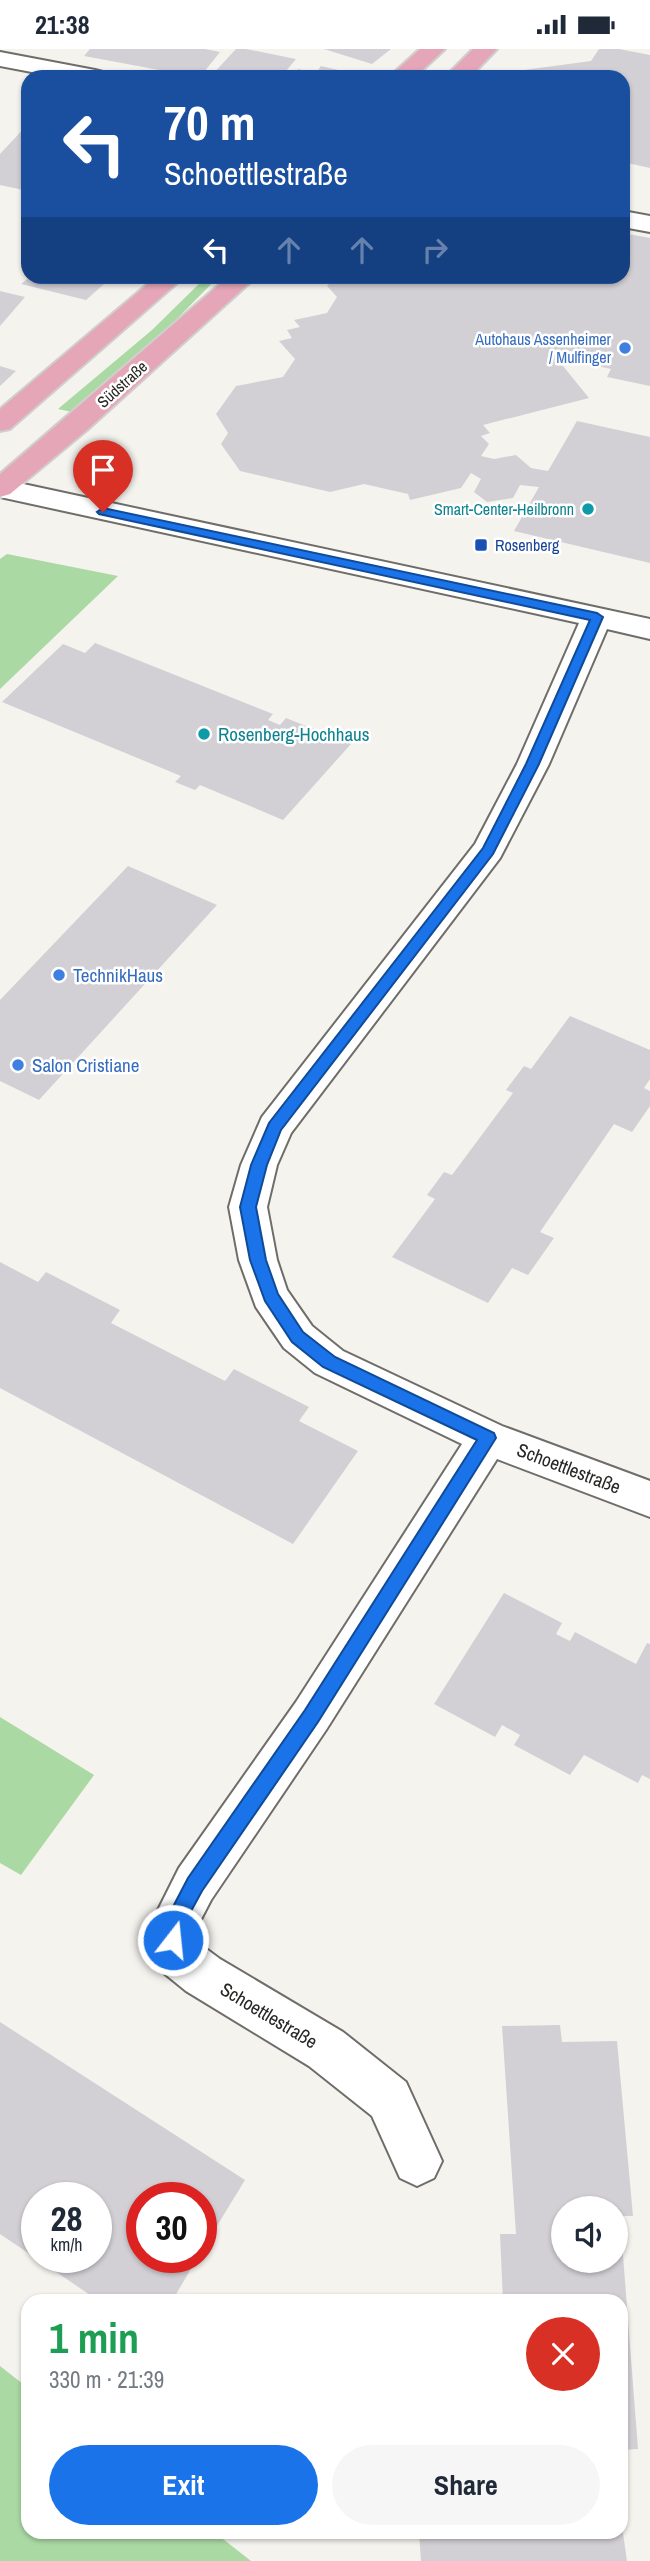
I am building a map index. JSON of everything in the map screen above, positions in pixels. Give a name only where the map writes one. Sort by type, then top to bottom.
[{"type":"main road","points":[[409,70],[434,49]]},
{"type":"main road","points":[[464,70],[486,49]]},
{"type":"main road","points":[[0,423],[163,284]]},
{"type":"main road","name":"Südstraße","points":[[0,488],[77,424],[235,284]]},
{"type":"street","points":[[0,59],[45,57],[78,70]]},
{"type":"street","points":[[630,220],[650,224]]},
{"type":"street","points":[[0,488],[650,629]]},
{"type":"street","name":"Schoettlestraße","points":[[597,617],[533,764],[488,850],[275,1127],[259,1165],[248,1207],[266,1286],[282,1317],[298,1337],[329,1362],[488,1438],[650,1499]]},
{"type":"street","name":"Schoettlestraße","points":[[417,2161],[389,2099],[326,2049],[203,1975],[181,1958],[173,1940],[175,1922],[195,1884],[311,1716],[488,1438]]},
{"type":"green space","points":[[199,284],[211,284],[172,324],[72,412],[58,409],[152,330]]},
{"type":"green space","points":[[7,554],[118,576],[0,689],[0,559]]},
{"type":"green space","points":[[0,1717],[94,1775],[21,1875],[0,1863]]},
{"type":"green space","points":[[0,2366],[21,2382],[21,2539],[223,2539],[251,2561],[0,2561]]},
{"type":"building","points":[[90,49],[205,49],[220,52],[206,70],[159,70],[84,56]]},
{"type":"building","points":[[236,49],[296,59],[287,70],[216,70]]},
{"type":"building","points":[[324,49],[391,49],[372,64]]},
{"type":"building","points":[[599,49],[619,49],[650,55],[650,168],[630,164],[630,70],[524,70],[591,61]]},
{"type":"building","points":[[321,66],[338,70],[318,70]]},
{"type":"building","points":[[21,132],[21,190],[0,185],[0,154]]},
{"type":"building","points":[[630,234],[650,238],[650,386],[607,377],[611,369],[593,365],[587,354],[565,350],[559,361],[589,398],[483,425],[490,433],[481,436],[489,444],[481,456],[494,459],[516,455],[531,468],[548,471],[577,421],[650,437],[650,563],[514,531],[539,487],[520,485],[513,498],[487,502],[474,492],[481,479],[471,473],[461,488],[410,500],[408,494],[364,484],[330,492],[240,471],[221,444],[228,433],[216,414],[236,386],[283,377],[295,359],[279,341],[292,338],[287,330],[300,327],[294,320],[327,313],[337,297],[327,286],[630,284]]},
{"type":"building","points":[[21,284],[104,284],[86,300]]},
{"type":"building","points":[[0,291],[25,297],[0,326]]},
{"type":"building","points":[[0,366],[16,371],[0,386]]},
{"type":"building","name":"Rosenberg-Hochhaus","points":[[95,643],[273,714],[268,720],[280,725],[286,718],[351,744],[283,820],[200,785],[195,790],[175,782],[181,776],[2,702],[63,644],[85,653]]},
{"type":"building","points":[[128,866],[217,905],[39,1100],[0,1081],[0,1000]]},
{"type":"building","points":[[570,1016],[650,1050],[650,1079],[644,1088],[650,1091],[650,1106],[632,1132],[614,1124],[540,1232],[554,1238],[528,1275],[512,1268],[488,1303],[392,1257],[435,1199],[427,1195],[444,1172],[452,1175],[513,1093],[506,1090],[524,1066],[531,1069]]},
{"type":"building","points":[[0,1262],[38,1282],[46,1272],[120,1310],[111,1323],[225,1381],[234,1369],[309,1407],[299,1421],[358,1451],[293,1544],[0,1388]]},
{"type":"building","points":[[504,1593],[562,1623],[556,1634],[570,1641],[575,1632],[636,1664],[647,1643],[650,1644],[650,1779],[642,1775],[638,1783],[584,1755],[570,1775],[514,1745],[520,1735],[502,1725],[495,1737],[434,1704]]},
{"type":"building","points":[[0,2022],[245,2180],[217,2226],[217,2182],[126,2182],[126,2273],[189,2273],[176,2294],[89,2294],[58,2273],[112,2273],[112,2182],[21,2182],[21,2248],[0,2234]]},
{"type":"building","points":[[560,2025],[562,2042],[617,2041],[633,2216],[628,2216],[628,2196],[551,2196],[551,2273],[624,2273],[626,2294],[503,2294],[500,2234],[516,2234],[502,2026]]},
{"type":"building","points":[[628,2320],[638,2449],[628,2450]]},
{"type":"building","points":[[419,2539],[624,2539],[627,2561],[421,2561]]},
{"type":"place","name":"Autohaus Assenheimer / Mulfinger","points":[[625,348]]},
{"type":"place","name":"Smart-Center-Heilbronn","points":[[588,509]]},
{"type":"place","name":"Rosenberg","points":[[481,545]]},
{"type":"place","name":"Rosenberg-Hochhaus","points":[[204,734]]},
{"type":"place","name":"TechnikHaus","points":[[59,975]]},
{"type":"place","name":"Salon Cristiane","points":[[18,1065]]},
{"type":"route","points":[[103,512],[597,617],[533,764],[488,850],[275,1127],[259,1165],[248,1207],[258,1260],[270,1296],[298,1337],[329,1362],[488,1438],[311,1716],[195,1884],[175,1922],[173,1940]]}]
